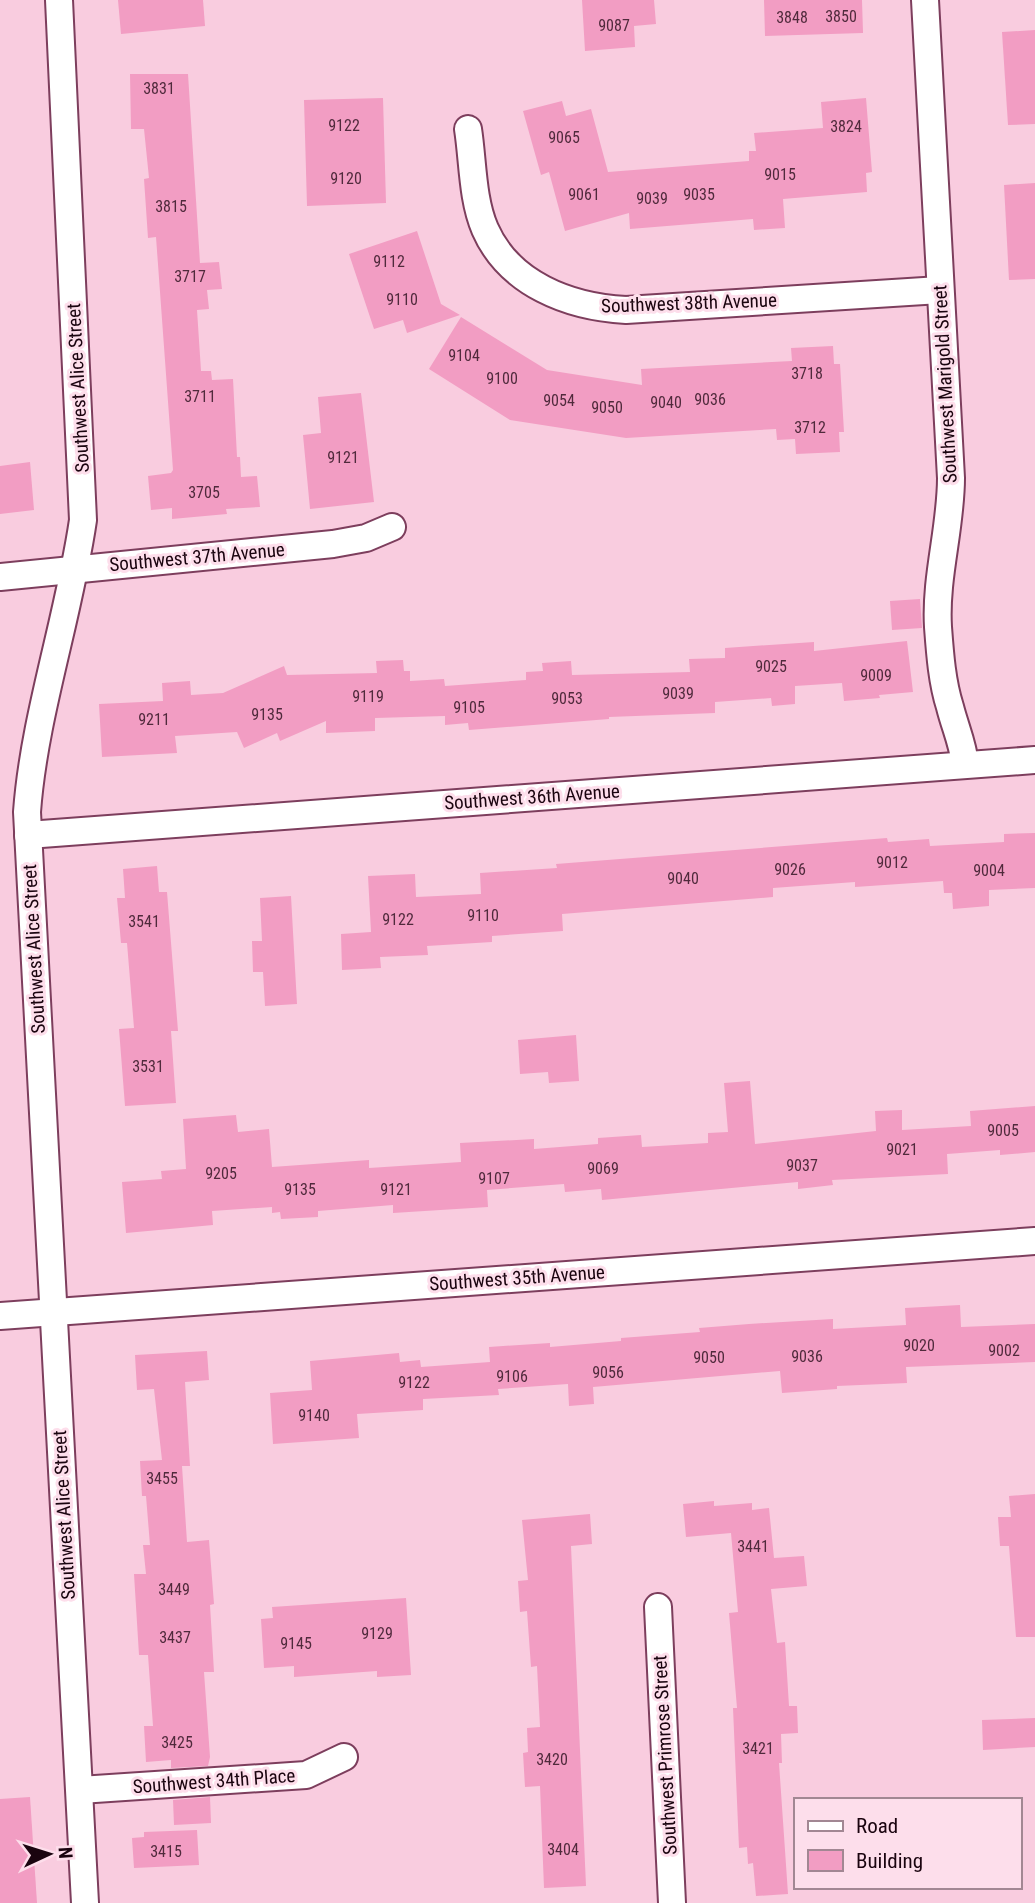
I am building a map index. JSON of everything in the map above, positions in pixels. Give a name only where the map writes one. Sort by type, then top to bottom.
[{"type":"street","name":"Southwest Alice Street","points":[[59,0],[83,483],[82,520],[75,569],[31,777],[28,835],[86,1903]]},
{"type":"street","name":"Southwest Marigold Street","points":[[925,0],[951,492],[949,530],[940,575],[938,624],[944,681],[964,749],[965,764]]},
{"type":"street","name":"Southwest 38th Avenue","points":[[468,129],[478,202],[485,228],[503,260],[523,277],[577,304],[626,310],[940,290]]},
{"type":"street","name":"Southwest 37th Avenue","points":[[0,577],[333,544],[366,538],[392,527]]},
{"type":"street","name":"Southwest 36th Avenue","points":[[28,835],[1035,760]]},
{"type":"street","name":"Southwest 35th Avenue","points":[[0,1316],[1035,1241]]},
{"type":"street","name":"Southwest Primrose Street","points":[[658,1607],[672,1903]]},
{"type":"street","name":"Southwest 34th Place","points":[[80,1790],[306,1775],[344,1757]]},
{"type":"building","points":[[118,0],[203,0],[205,26],[121,34]]},
{"type":"building","points":[[582,0],[654,0],[656,24],[634,26],[635,47],[585,51]]},
{"type":"building","points":[[764,0],[862,0],[863,33],[765,36]]},
{"type":"building","points":[[1035,30],[1035,124],[1008,125],[1002,32]]},
{"type":"building","points":[[130,74],[188,74],[200,263],[219,262],[222,289],[207,290],[209,309],[197,310],[201,371],[211,371],[212,380],[233,379],[237,457],[240,457],[241,477],[257,476],[260,507],[226,509],[227,514],[172,519],[172,508],[151,510],[148,476],[171,473],[173,470],[156,237],[148,238],[144,179],[149,178],[144,129],[131,129]]},
{"type":"building","points":[[383,98],[386,203],[307,206],[304,100]]},
{"type":"building","points":[[866,98],[872,172],[866,173],[867,192],[783,199],[785,228],[754,230],[753,219],[630,229],[629,213],[565,231],[549,172],[541,175],[523,111],[562,101],[566,116],[591,109],[608,172],[749,161],[749,151],[756,151],[754,133],[823,128],[821,102]]},
{"type":"building","points":[[1035,183],[1035,279],[1009,280],[1004,185]]},
{"type":"building","points":[[417,231],[441,304],[460,315],[407,333],[403,320],[374,329],[349,254]]},
{"type":"building","points":[[461,317],[547,370],[642,385],[641,369],[792,361],[791,348],[833,346],[834,364],[840,364],[844,432],[839,432],[840,452],[796,454],[795,439],[777,440],[776,429],[626,438],[510,420],[429,369]]},
{"type":"building","points":[[361,393],[374,502],[310,509],[303,435],[321,433],[318,397]]},
{"type":"building","points":[[30,462],[34,510],[0,514],[0,466]]},
{"type":"building","points":[[920,599],[922,628],[892,630],[890,601]]},
{"type":"building","points":[[907,641],[913,692],[879,695],[880,698],[844,701],[842,683],[795,686],[795,704],[772,706],[771,698],[715,702],[715,713],[609,717],[469,730],[468,723],[445,725],[445,716],[375,718],[375,731],[326,733],[326,721],[280,741],[277,733],[244,748],[237,732],[175,736],[177,753],[102,757],[99,704],[163,701],[162,683],[190,681],[191,695],[223,693],[284,666],[287,675],[377,673],[376,661],[403,660],[404,671],[410,671],[410,681],[444,679],[445,686],[526,680],[526,672],[543,671],[542,663],[571,661],[572,675],[690,672],[689,659],[725,658],[725,648],[814,642],[814,651]]},
{"type":"building","points":[[1035,833],[1035,888],[989,890],[989,906],[953,909],[952,893],[944,893],[943,881],[855,887],[855,882],[773,888],[773,897],[562,914],[563,931],[492,936],[492,942],[427,946],[428,955],[380,957],[381,968],[342,970],[341,934],[371,932],[368,876],[415,874],[416,897],[481,894],[480,873],[557,868],[556,864],[887,838],[888,842],[929,839],[930,846],[1004,842],[1004,834]]},
{"type":"building","points":[[157,866],[159,892],[167,892],[178,1031],[171,1031],[176,1103],[125,1106],[119,1029],[134,1028],[127,943],[121,943],[117,898],[125,898],[123,869]]},
{"type":"building","points":[[291,896],[297,1004],[265,1006],[263,972],[253,972],[252,941],[262,941],[260,898]]},
{"type":"building","points":[[576,1035],[579,1081],[549,1083],[548,1072],[520,1074],[518,1040]]},
{"type":"building","points":[[750,1081],[755,1144],[876,1131],[875,1111],[902,1110],[902,1130],[971,1126],[970,1111],[1035,1106],[1035,1152],[1000,1155],[1000,1150],[947,1154],[948,1174],[832,1180],[833,1185],[798,1189],[798,1182],[602,1200],[601,1189],[565,1192],[564,1184],[487,1190],[488,1207],[393,1213],[393,1205],[318,1211],[318,1217],[281,1219],[280,1212],[272,1213],[272,1207],[212,1211],[213,1225],[126,1233],[122,1182],[162,1179],[161,1171],[186,1169],[183,1119],[236,1115],[238,1132],[269,1129],[272,1167],[369,1160],[369,1168],[461,1162],[460,1143],[534,1139],[534,1149],[598,1144],[598,1138],[641,1135],[642,1147],[708,1143],[708,1133],[728,1132],[724,1083]]},
{"type":"building","points":[[960,1305],[961,1327],[1035,1324],[1035,1362],[906,1367],[907,1383],[837,1386],[837,1389],[782,1393],[780,1371],[593,1387],[594,1404],[569,1406],[568,1384],[498,1389],[499,1395],[423,1399],[423,1410],[357,1414],[359,1438],[273,1444],[270,1393],[312,1390],[310,1361],[399,1353],[400,1362],[420,1360],[421,1367],[490,1362],[489,1347],[550,1343],[550,1347],[700,1332],[699,1328],[833,1319],[833,1329],[906,1325],[905,1308]]},
{"type":"building","points":[[207,1351],[209,1380],[185,1382],[190,1466],[182,1466],[187,1542],[209,1540],[214,1604],[210,1605],[214,1672],[204,1672],[210,1757],[208,1766],[171,1768],[171,1760],[146,1762],[144,1726],[153,1726],[148,1655],[139,1655],[134,1574],[146,1574],[143,1545],[150,1545],[146,1496],[142,1496],[140,1461],[162,1460],[154,1389],[137,1390],[135,1355]]},
{"type":"building","points":[[1035,1494],[1035,1637],[1016,1637],[1009,1546],[1000,1546],[998,1517],[1011,1517],[1009,1496]]},
{"type":"building","points":[[714,1501],[714,1506],[752,1503],[752,1510],[769,1508],[774,1558],[804,1556],[807,1586],[771,1589],[777,1643],[785,1642],[789,1706],[797,1706],[798,1733],[781,1734],[782,1763],[779,1763],[788,1894],[756,1896],[753,1863],[748,1864],[747,1847],[739,1848],[733,1708],[737,1708],[729,1613],[738,1612],[731,1533],[686,1537],[683,1504]]},
{"type":"building","points":[[590,1514],[592,1544],[571,1546],[586,1886],[544,1888],[540,1786],[525,1787],[523,1753],[528,1752],[527,1728],[540,1727],[537,1666],[531,1667],[527,1611],[520,1612],[518,1581],[528,1580],[522,1520]]},
{"type":"building","points":[[406,1598],[411,1675],[377,1677],[377,1671],[294,1677],[294,1666],[264,1668],[261,1619],[273,1618],[272,1607]]},
{"type":"building","points":[[1035,1718],[1035,1747],[983,1750],[982,1720]]},
{"type":"building","points":[[30,1797],[37,1903],[0,1903],[0,1799]]},
{"type":"building","points":[[210,1797],[211,1823],[174,1825],[173,1800]]},
{"type":"building","points":[[197,1830],[199,1865],[134,1868],[132,1838],[144,1837],[144,1832]]}]
